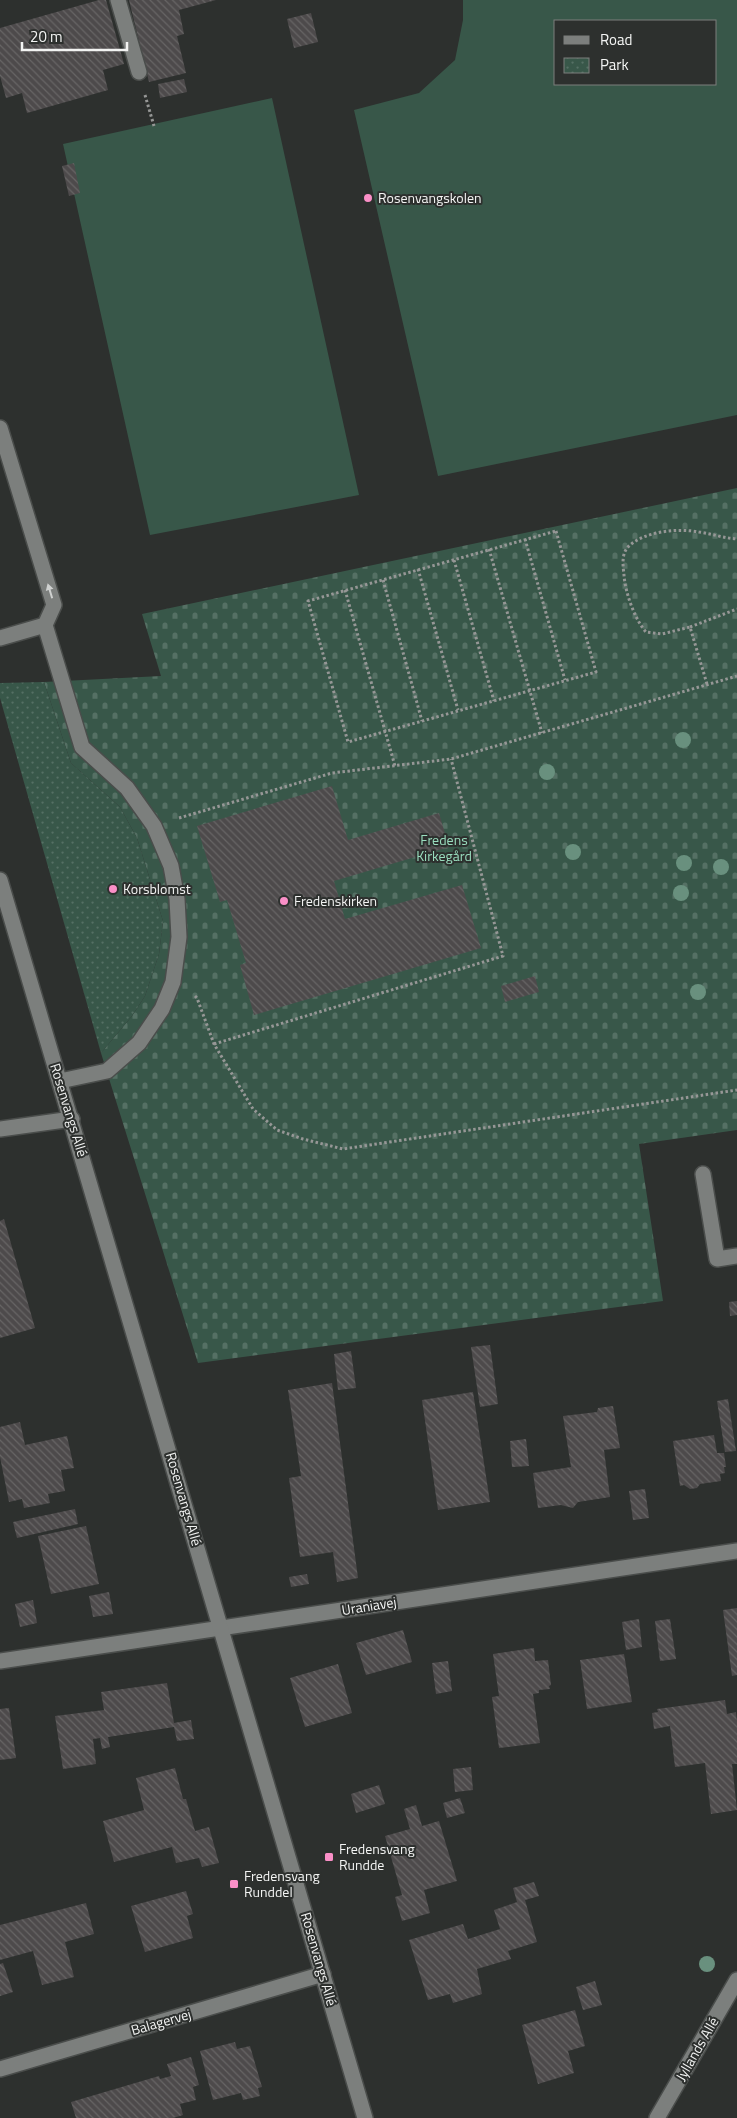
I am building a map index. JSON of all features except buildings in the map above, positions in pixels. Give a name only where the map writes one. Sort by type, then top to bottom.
[{"type":"street","points":[[118,0],[139,72]]},
{"type":"street","points":[[0,428],[54,605],[46,625],[82,747],[127,788],[154,826],[171,866],[177,899],[179,937],[173,982],[162,1010],[139,1043],[107,1071],[60,1081]]},
{"type":"street","points":[[0,638],[46,625]]},
{"type":"street","name":"Rosenvangs Allé","points":[[0,880],[365,2118]]},
{"type":"street","points":[[0,1129],[72,1119]]},
{"type":"street","points":[[703,1174],[717,1259],[737,1256]]},
{"type":"street","name":"Uraniavej","points":[[0,1661],[737,1551]]},
{"type":"street","name":"Balagervej","points":[[0,2068],[322,1974]]},
{"type":"street","name":"Jyllands Allé","points":[[657,2118],[737,1980]]},
{"type":"path","points":[[737,539],[720,538],[700,532],[678,530],[646,536],[628,547],[622,560],[624,580],[638,623],[646,632],[662,634],[690,628],[737,609]]},
{"type":"path","points":[[556,531],[596,672],[348,742],[308,601],[489,549],[556,531]]},
{"type":"path","points":[[525,540],[565,680]]},
{"type":"path","points":[[489,549],[542,733]]},
{"type":"path","points":[[454,560],[494,701]]},
{"type":"path","points":[[418,570],[458,710]]},
{"type":"path","points":[[382,580],[422,721]]},
{"type":"path","points":[[345,590],[395,766]]},
{"type":"path","points":[[690,628],[707,684]]},
{"type":"path","points":[[154,826],[332,773],[451,759],[737,676]]},
{"type":"path","points":[[214,1044],[503,956],[451,759]]},
{"type":"path","points":[[173,982],[197,998],[214,1044],[253,1109],[277,1130],[303,1139],[343,1148],[737,1090]]},
{"type":"green space","points":[[463,0],[737,0],[737,415],[438,476],[354,110],[419,93],[455,60],[463,20]]},
{"type":"green space","points":[[272,98],[359,495],[150,535],[63,144]]},
{"type":"green space","name":"Fredens Kirkegård","points":[[737,488],[737,1130],[639,1144],[663,1301],[198,1363],[101,1053],[132,1016],[145,996],[159,954],[163,921],[137,838],[120,807],[71,763],[44,682],[161,676],[142,614]]},
{"type":"green space","points":[[44,682],[71,763],[120,807],[137,838],[163,921],[159,954],[145,996],[132,1016],[101,1053],[0,698],[0,683]]},
{"type":"place","name":"Rosenvangskolen","points":[[368,198]]},
{"type":"place","name":"Korsblomst","points":[[113,889]]},
{"type":"place","name":"Fredenskirken","points":[[284,901]]},
{"type":"place","name":"Fredensvang Rundde","points":[[329,1857]]},
{"type":"place","name":"Fredensvang Runddel","points":[[234,1884]]}]
